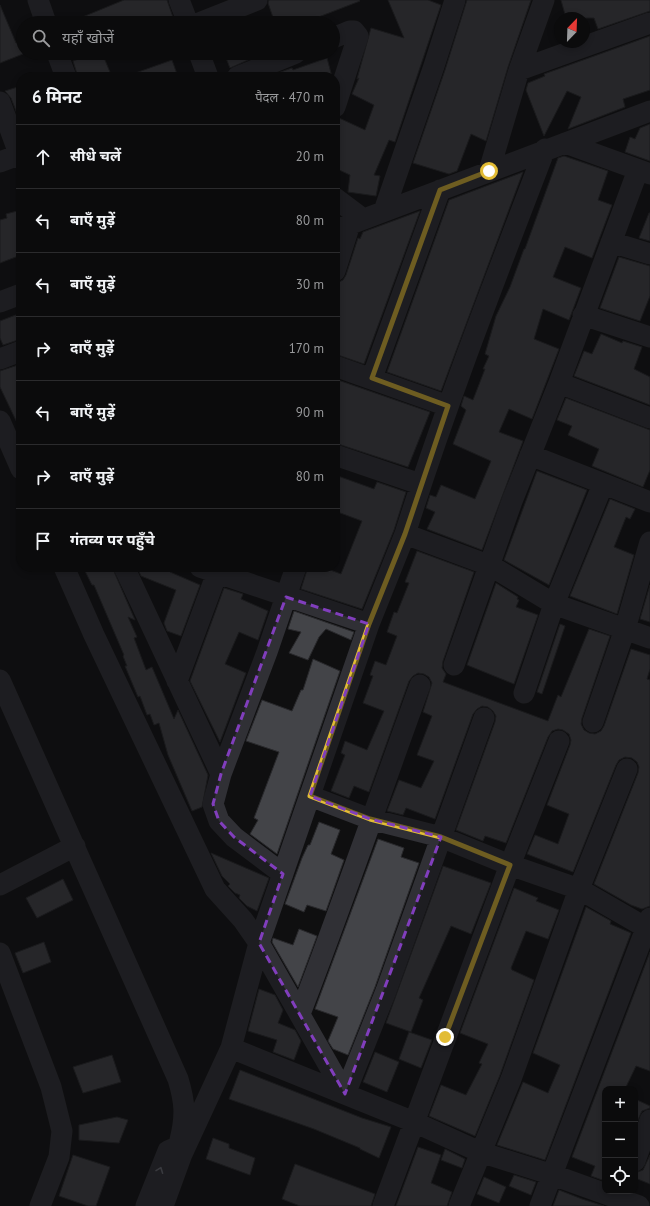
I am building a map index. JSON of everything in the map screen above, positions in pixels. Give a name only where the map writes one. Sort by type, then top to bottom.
[{"type":"street","points":[[38,0],[44,16]]},
{"type":"street","points":[[179,0],[185,16]]},
{"type":"street","points":[[217,16],[257,0]]},
{"type":"street","points":[[384,211],[455,0]]},
{"type":"street","points":[[489,171],[519,70],[544,0]]},
{"type":"street","points":[[519,70],[650,23]]},
{"type":"street","points":[[340,35],[354,31],[358,36],[340,92]]},
{"type":"street","points":[[60,60],[64,72]]},
{"type":"street","points":[[202,60],[206,72]]},
{"type":"street","points":[[249,72],[279,60]]},
{"type":"street","points":[[0,102],[16,145]]},
{"type":"street","points":[[349,225],[545,149],[565,144],[650,111]]},
{"type":"street","points":[[454,666],[491,566],[512,501],[559,383],[611,242],[644,172],[565,144]]},
{"type":"street","points":[[162,1206],[180,1152],[231,1048],[259,943],[369,624],[405,534],[420,484],[448,406],[545,149]]},
{"type":"street","points":[[0,162],[16,157]]},
{"type":"street","points":[[372,378],[440,190]]},
{"type":"street","points":[[340,208],[349,225],[340,255]]},
{"type":"street","points":[[611,242],[650,254]]},
{"type":"street","points":[[0,302],[16,296]]},
{"type":"street","points":[[583,315],[650,337]]},
{"type":"street","points":[[0,359],[16,353]]},
{"type":"street","points":[[340,368],[448,406]]},
{"type":"street","points":[[559,383],[650,418]]},
{"type":"street","points":[[0,421],[16,458]]},
{"type":"street","points":[[530,455],[650,502]]},
{"type":"street","points":[[340,457],[420,484]]},
{"type":"street","points":[[524,693],[554,604],[603,484]]},
{"type":"street","points":[[405,534],[491,566],[554,604],[650,638]]},
{"type":"street","points":[[593,722],[625,629],[650,542]]},
{"type":"street","points":[[66,572],[94,635],[215,889],[243,920],[259,943],[345,1094]]},
{"type":"street","points":[[126,572],[220,774]]},
{"type":"street","points":[[177,681],[208,572]]},
{"type":"street","points":[[215,572],[369,624]]},
{"type":"street","points":[[283,874],[234,837],[219,821],[213,804],[220,774],[294,572]]},
{"type":"street","points":[[0,680],[178,1079],[184,1098],[185,1114],[180,1152]]},
{"type":"street","points":[[300,1014],[338,916],[370,819],[420,685]]},
{"type":"street","points":[[345,1094],[386,991],[484,718]]},
{"type":"street","points":[[383,1206],[510,865],[559,741]]},
{"type":"street","points":[[459,1206],[511,1079],[579,889],[627,769]]},
{"type":"street","points":[[310,796],[370,819],[441,837],[510,865],[579,889],[649,925],[540,1206]]},
{"type":"street","points":[[0,885],[75,846]]},
{"type":"street","points":[[0,953],[51,1087],[62,1132],[59,1157],[40,1206]]},
{"type":"street","points":[[231,1048],[414,1122],[480,1152],[553,1174],[626,1201]]},
{"type":"street","points":[[636,1158],[650,1120]]},
{"type":"street","points":[[146,1206],[168,1151],[171,1149],[180,1152]]},
{"type":"highlighted area","points":[[286,597],[369,624],[310,796],[370,819],[441,837],[345,1094],[259,943],[283,874],[234,837],[219,821],[213,804],[221,774]]},
{"type":"building","points":[[124,0],[167,0],[173,16],[85,16]]},
{"type":"building","points":[[269,0],[360,1],[321,16],[273,16],[268,3]]},
{"type":"building","points":[[388,0],[428,0],[441,5],[395,142],[389,140],[374,175],[380,176],[376,196],[348,192],[350,175],[340,170],[340,118],[365,130],[374,105],[352,94],[359,78],[357,79],[371,28],[404,38]]},
{"type":"building","points":[[467,0],[531,0],[508,67],[486,141],[471,134],[457,171],[449,174],[413,163]]},
{"type":"building","points":[[561,0],[650,0],[650,11],[598,29],[594,18],[590,18],[590,12],[564,12]]},
{"type":"building","points":[[0,5],[16,43],[16,57],[0,63]]},
{"type":"building","points":[[650,36],[650,90],[623,99],[625,107],[568,129],[581,97],[567,91],[544,136],[526,90],[528,83],[545,76],[544,74]]},
{"type":"building","points":[[105,60],[110,72],[76,72],[73,61]]},
{"type":"building","points":[[172,60],[176,72],[138,72]]},
{"type":"building","points":[[227,60],[248,60],[230,68]]},
{"type":"building","points":[[321,60],[328,60],[331,72],[281,72],[292,68],[293,70]]},
{"type":"building","points":[[16,88],[16,111],[11,98],[5,91]]},
{"type":"building","points":[[650,124],[650,161],[625,152],[630,137],[635,139],[640,128]]},
{"type":"building","points":[[564,156],[608,171],[598,200],[612,205],[592,258],[565,247],[553,277],[581,288],[569,320],[543,309],[534,339],[559,349],[532,419],[509,409],[499,432],[523,441],[482,550],[427,529],[435,512],[426,508],[430,495],[436,497],[441,485],[475,499],[491,461],[453,444],[466,410],[461,406],[464,396],[473,400],[489,356],[485,354],[496,316],[510,287],[525,249],[558,158]]},
{"type":"building","points":[[523,172],[441,391],[387,372],[449,200]]},
{"type":"building","points":[[16,211],[16,257],[0,263],[0,220],[7,218],[6,214]]},
{"type":"building","points":[[420,211],[364,364],[340,356],[340,282],[346,275],[358,238],[360,239],[363,232]]},
{"type":"building","points":[[650,213],[650,241],[639,238]]},
{"type":"building","points":[[619,257],[650,266],[650,296],[640,321],[600,308]]},
{"type":"building","points":[[16,315],[16,341],[3,345],[0,338],[0,321]]},
{"type":"building","points":[[601,334],[622,343],[623,341],[642,347],[634,369],[650,377],[650,405],[574,376],[584,351],[592,354]]},
{"type":"building","points":[[16,366],[16,421],[0,387],[0,371]]},
{"type":"building","points":[[340,381],[430,412],[408,467],[340,445]]},
{"type":"building","points":[[566,398],[650,430],[650,470],[643,487],[592,466],[599,449],[568,435],[572,426],[557,420]]},
{"type":"building","points":[[537,471],[587,490],[549,585],[504,560]]},
{"type":"building","points":[[340,477],[374,489],[377,482],[406,492],[394,530],[362,609],[301,589],[306,572],[336,572],[341,574],[362,521],[340,513]]},
{"type":"building","points":[[610,499],[635,509],[630,519],[626,517],[614,547],[634,555],[617,614],[570,596]]},
{"type":"building","points":[[417,551],[474,572],[443,661],[442,668],[446,674],[443,682],[548,721],[558,695],[561,697],[589,629],[610,636],[581,724],[584,730],[595,734],[601,731],[604,726],[631,649],[650,655],[650,669],[647,679],[650,680],[650,906],[642,909],[631,905],[594,884],[638,773],[639,767],[637,762],[632,758],[625,757],[619,760],[616,765],[573,872],[527,854],[535,835],[558,844],[569,814],[547,805],[570,745],[571,740],[569,734],[563,730],[558,729],[552,731],[548,737],[506,843],[485,836],[483,841],[456,830],[495,722],[496,716],[488,707],[482,706],[473,714],[435,819],[406,808],[403,815],[387,811],[399,780],[421,788],[434,761],[417,755],[432,716],[423,712],[432,683],[429,677],[424,674],[418,673],[409,681],[369,792],[354,786],[349,798],[331,791],[345,755],[341,753],[345,741],[367,750],[384,711],[363,703],[373,676],[370,675],[375,661],[386,665],[397,636],[387,632],[394,612],[397,613],[409,583],[405,582]]},
{"type":"building","points":[[86,572],[114,572],[135,620],[128,617],[137,637],[134,638],[146,670],[152,667],[174,719],[178,710],[208,775],[202,807],[192,811],[168,755],[159,723],[154,725],[150,714],[147,715],[140,696],[138,697],[125,666],[127,666],[123,656],[124,655],[94,585],[92,585]]},
{"type":"building","points":[[139,572],[170,572],[200,585],[181,636],[167,631],[164,623],[176,590],[141,576]]},
{"type":"building","points":[[496,583],[518,597],[517,599],[519,600],[516,607],[538,615],[514,684],[467,665]]},
{"type":"building","points":[[650,585],[650,622],[640,619]]},
{"type":"building","points":[[224,588],[243,594],[241,599],[268,611],[258,640],[239,632],[225,664],[246,673],[220,742],[190,681]]},
{"type":"building","points":[[294,611],[354,632],[351,640],[326,629],[319,637],[308,660],[289,653],[301,632],[288,629]]},
{"type":"building","points":[[560,624],[565,626],[542,694],[537,692]]},
{"type":"building","points":[[313,659],[340,671],[277,854],[250,834],[258,820],[254,818],[279,752],[246,741],[262,700],[292,711],[301,690],[303,690]]},
{"type":"building","points":[[319,822],[340,830],[331,854],[344,860],[326,911],[307,905],[304,912],[285,904],[302,858],[308,845],[310,845]]},
{"type":"building","points":[[378,839],[404,848],[401,857],[419,863],[375,987],[348,1055],[333,1049],[328,1041],[338,1017],[315,1009]]},
{"type":"building","points":[[211,853],[269,878],[257,911],[247,906],[239,898],[240,895],[235,893],[228,886],[230,884],[222,876]]},
{"type":"building","points":[[443,866],[491,883],[471,934],[451,926],[419,998],[423,1000],[411,1032],[386,1023]]},
{"type":"building","points":[[63,879],[73,900],[37,918],[26,898]]},
{"type":"building","points":[[514,888],[538,898],[536,901],[559,910],[548,939],[526,931],[511,968],[512,970],[534,980],[500,1075],[475,1136],[429,1116],[441,1085],[466,1095],[482,1064],[479,1063],[488,1044],[460,1033]]},
{"type":"building","points":[[586,907],[611,921],[610,924],[631,933],[545,1160],[497,1145],[523,1082],[548,1093],[560,1065],[533,1053]]},
{"type":"building","points":[[299,929],[317,936],[298,987],[272,942],[273,938],[293,945]]},
{"type":"building","points":[[44,942],[51,962],[23,973],[15,953]]},
{"type":"building","points":[[650,952],[650,1071],[636,1066],[626,1086],[602,1086],[602,1180],[591,1176],[595,1166],[572,1157]]},
{"type":"building","points":[[259,989],[275,995],[283,1010],[278,1023],[295,1030],[301,1041],[294,1060],[273,1052],[277,1040],[248,1031]]},
{"type":"building","points":[[409,1032],[432,1040],[421,1068],[399,1059]]},
{"type":"building","points":[[375,1052],[399,1062],[387,1092],[363,1082]]},
{"type":"building","points":[[112,1055],[121,1082],[83,1093],[73,1067]]},
{"type":"building","points":[[240,1070],[362,1118],[391,1127],[379,1158],[360,1148],[314,1129],[229,1099]]},
{"type":"building","points":[[638,1100],[650,1106],[650,1108],[642,1111],[638,1120]]},
{"type":"building","points":[[117,1117],[128,1120],[119,1143],[79,1140],[79,1125]]},
{"type":"building","points":[[213,1138],[229,1144],[229,1148],[255,1158],[250,1175],[206,1159]]},
{"type":"building","points":[[418,1147],[441,1155],[431,1183],[452,1192],[447,1206],[396,1206]]},
{"type":"building","points":[[445,1149],[465,1159],[462,1168],[441,1160]]},
{"type":"building","points":[[73,1155],[110,1167],[96,1206],[88,1206],[59,1196]]},
{"type":"building","points":[[650,1155],[650,1184],[638,1179],[638,1172],[643,1170]]},
{"type":"building","points":[[295,1164],[375,1194],[371,1206],[300,1206],[282,1199]]},
{"type":"building","points":[[514,1175],[536,1182],[531,1195],[509,1186]]},
{"type":"building","points":[[484,1177],[506,1187],[499,1203],[477,1194]]},
{"type":"building","points":[[559,1190],[582,1199],[604,1206],[553,1206]]},
{"type":"route","points":[[445,1037],[510,865],[441,837],[370,819],[310,796],[369,624],[405,534],[420,484],[448,406],[372,378],[440,190],[489,171]]}]
